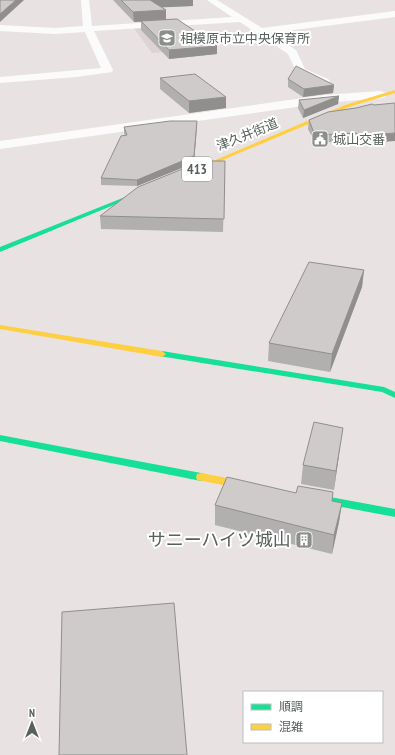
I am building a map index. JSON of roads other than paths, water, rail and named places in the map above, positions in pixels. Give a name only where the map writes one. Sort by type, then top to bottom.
[{"type":"main road","name":"津久井街道","points":[[184,174],[328,115],[380,95],[395,91]]},
{"type":"main road","points":[[0,250],[156,186]]},
{"type":"main road","points":[[0,327],[376,389],[395,395]]},
{"type":"main road","points":[[0,438],[264,488]]},
{"type":"main road","points":[[302,496],[395,513]]},
{"type":"street","points":[[0,80],[107,71],[109,69],[102,59],[88,29],[85,0]]},
{"type":"street","points":[[211,0],[290,50],[301,70],[351,96]]},
{"type":"street","points":[[261,31],[395,14]]},
{"type":"street","points":[[0,28],[55,31],[240,19]]},
{"type":"street","points":[[0,145],[351,96],[380,95]]},
{"type":"street","points":[[328,115],[355,111],[395,99]]},
{"type":"place","name":"相模原市立中央保育所","points":[[167,38]]},
{"type":"place","name":"城山交番","points":[[320,139]]},
{"type":"place","name":"サニーハイツ城山","points":[[304,540]]}]
